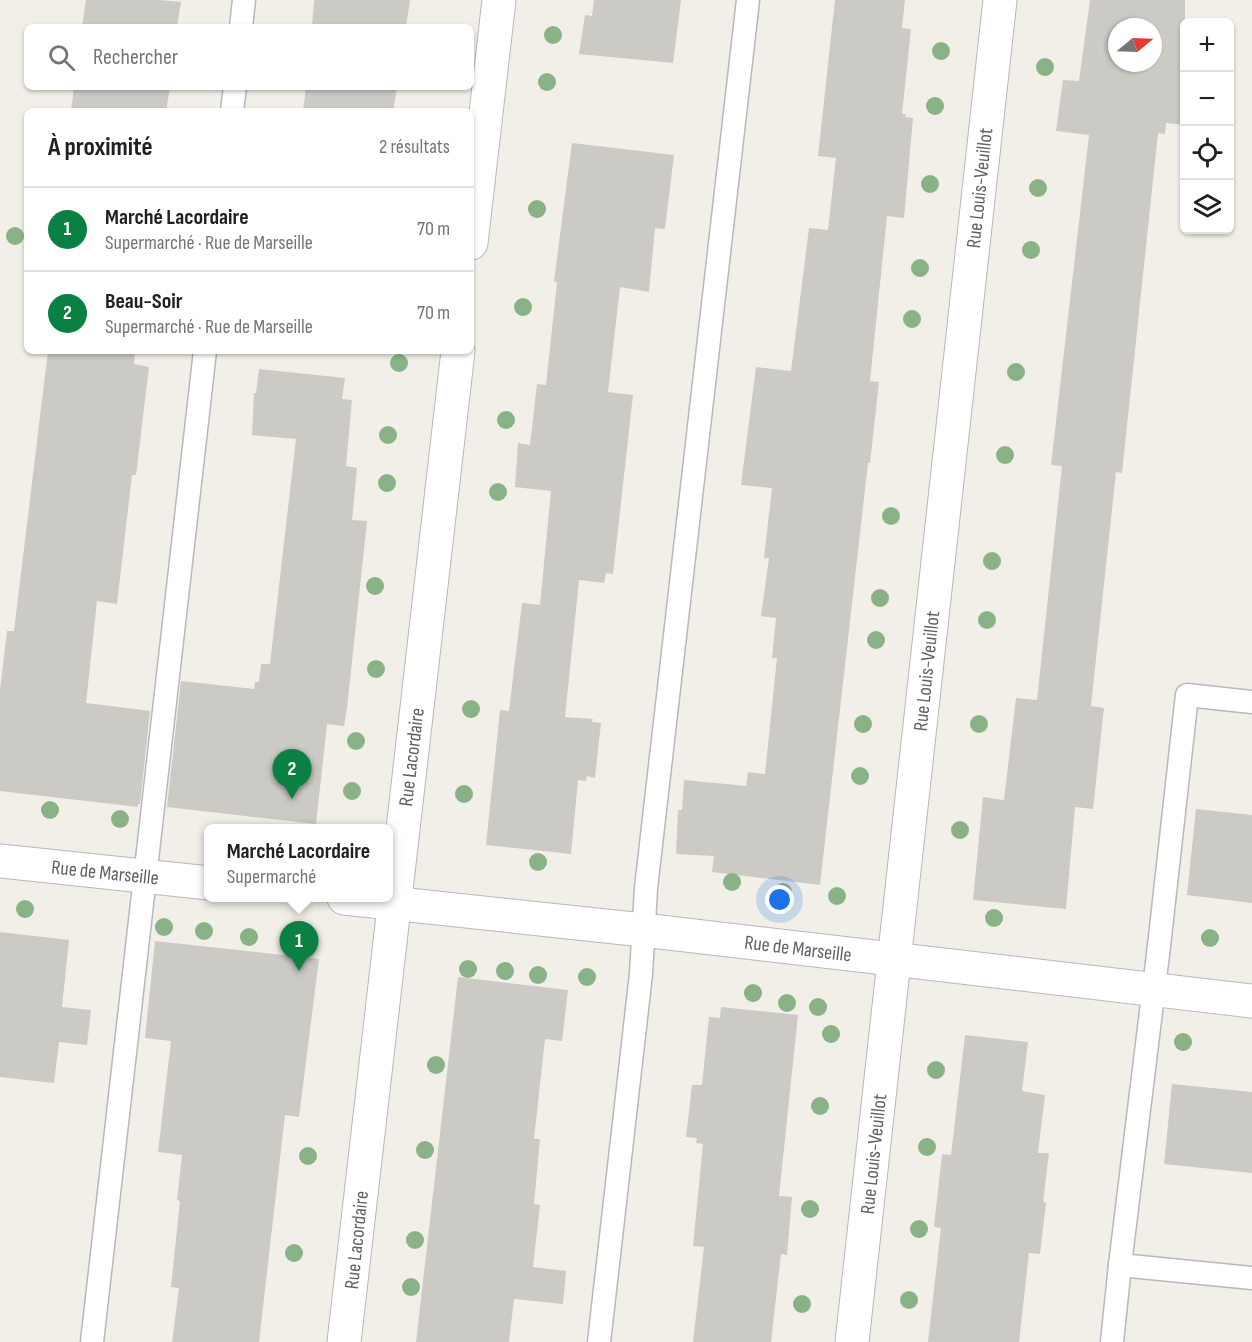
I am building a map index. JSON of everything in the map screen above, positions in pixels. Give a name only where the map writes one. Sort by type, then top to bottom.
[{"type":"street","points":[[474,217],[499,0]]},
{"type":"street","name":"Rue Louis-Veuillot","points":[[852,1342],[1000,0]]},
{"type":"street","name":"Rue Lacordaire","points":[[344,1342],[458,354]]},
{"type":"street","name":"Rue de Marseille","points":[[0,861],[204,882]]},
{"type":"street","name":"Rue de Marseille","points":[[386,902],[1252,1001]]},
{"type":"lane","points":[[241,24],[244,0]]},
{"type":"lane","points":[[599,1342],[748,0]]},
{"type":"lane","points":[[232,108],[235,90]]},
{"type":"lane","points":[[92,1342],[204,354]]},
{"type":"lane","points":[[1112,1342],[1186,694],[1252,702]]},
{"type":"lane","points":[[1120,1265],[1252,1278]]},
{"type":"building","points":[[86,0],[181,2],[177,24],[82,24]]},
{"type":"building","points":[[314,0],[410,0],[406,24],[312,24]]},
{"type":"building","points":[[594,0],[681,0],[673,63],[579,54],[585,15],[592,16]]},
{"type":"building","points":[[835,0],[905,0],[902,28],[911,29],[902,114],[913,118],[904,218],[887,216],[870,381],[879,382],[820,885],[712,872],[714,856],[676,854],[678,810],[682,810],[684,780],[746,786],[748,772],[765,774],[777,658],[772,658],[776,618],[761,616],[769,558],[764,558],[772,488],[741,485],[756,367],[791,371],[809,228],[828,230],[836,158],[818,156]]},
{"type":"building","points":[[1090,0],[1185,0],[1185,18],[1180,18],[1180,124],[1166,123],[1165,134],[1158,133],[1122,473],[1116,472],[1091,706],[1104,708],[1093,809],[1075,807],[1066,909],[973,900],[983,797],[1004,800],[1016,698],[1037,700],[1062,466],[1051,465],[1089,135],[1056,131],[1063,80],[1079,81]]},
{"type":"building","points":[[74,90],[170,90],[166,108],[71,108]]},
{"type":"building","points":[[306,90],[396,90],[394,108],[303,108]]},
{"type":"building","points":[[572,143],[674,155],[665,229],[655,228],[649,292],[620,287],[608,392],[633,395],[613,574],[606,573],[604,583],[579,580],[565,717],[593,719],[592,722],[601,723],[595,778],[587,776],[586,781],[578,780],[571,854],[486,845],[500,710],[509,711],[522,603],[540,605],[551,491],[515,487],[518,443],[530,445],[537,384],[546,385],[557,283],[554,281]]},
{"type":"building","points":[[48,354],[135,354],[134,364],[149,367],[136,475],[132,475],[117,604],[97,601],[86,703],[150,711],[138,807],[0,791],[0,690],[7,631],[14,631]]},
{"type":"building","points":[[259,369],[345,378],[342,399],[352,400],[346,466],[357,468],[352,520],[367,521],[344,726],[327,724],[316,824],[167,807],[181,681],[254,689],[255,682],[259,682],[261,664],[270,664],[296,439],[252,435],[254,393],[256,393]]},
{"type":"building","points":[[1196,809],[1252,815],[1252,903],[1187,895]]},
{"type":"building","points":[[0,932],[69,940],[62,1007],[91,1010],[87,1045],[59,1042],[54,1083],[0,1077]]},
{"type":"building","points":[[155,941],[319,959],[299,1117],[285,1115],[259,1342],[172,1342],[179,1288],[171,1287],[180,1201],[177,1200],[182,1155],[158,1152],[171,1041],[145,1038]]},
{"type":"building","points":[[458,977],[568,990],[562,1041],[545,1039],[534,1139],[540,1139],[534,1204],[540,1205],[533,1267],[566,1271],[563,1304],[514,1299],[509,1342],[416,1342]]},
{"type":"building","points":[[721,1007],[798,1015],[779,1196],[792,1197],[787,1255],[781,1254],[771,1342],[693,1342],[704,1247],[693,1246],[703,1144],[696,1143],[697,1138],[686,1137],[692,1085],[702,1085],[709,1017],[720,1018]]},
{"type":"building","points":[[965,1035],[1028,1042],[1022,1091],[1045,1095],[1038,1153],[1049,1153],[1043,1202],[1046,1203],[1040,1254],[1029,1253],[1019,1342],[928,1342],[941,1228],[934,1227],[942,1154],[951,1155]]},
{"type":"building","points":[[1172,1084],[1252,1092],[1252,1173],[1164,1164]]},
{"type":"place","name":"Beau-Soir","points":[[292,799]]},
{"type":"place","name":"Marché Lacordaire","points":[[299,971]]}]
